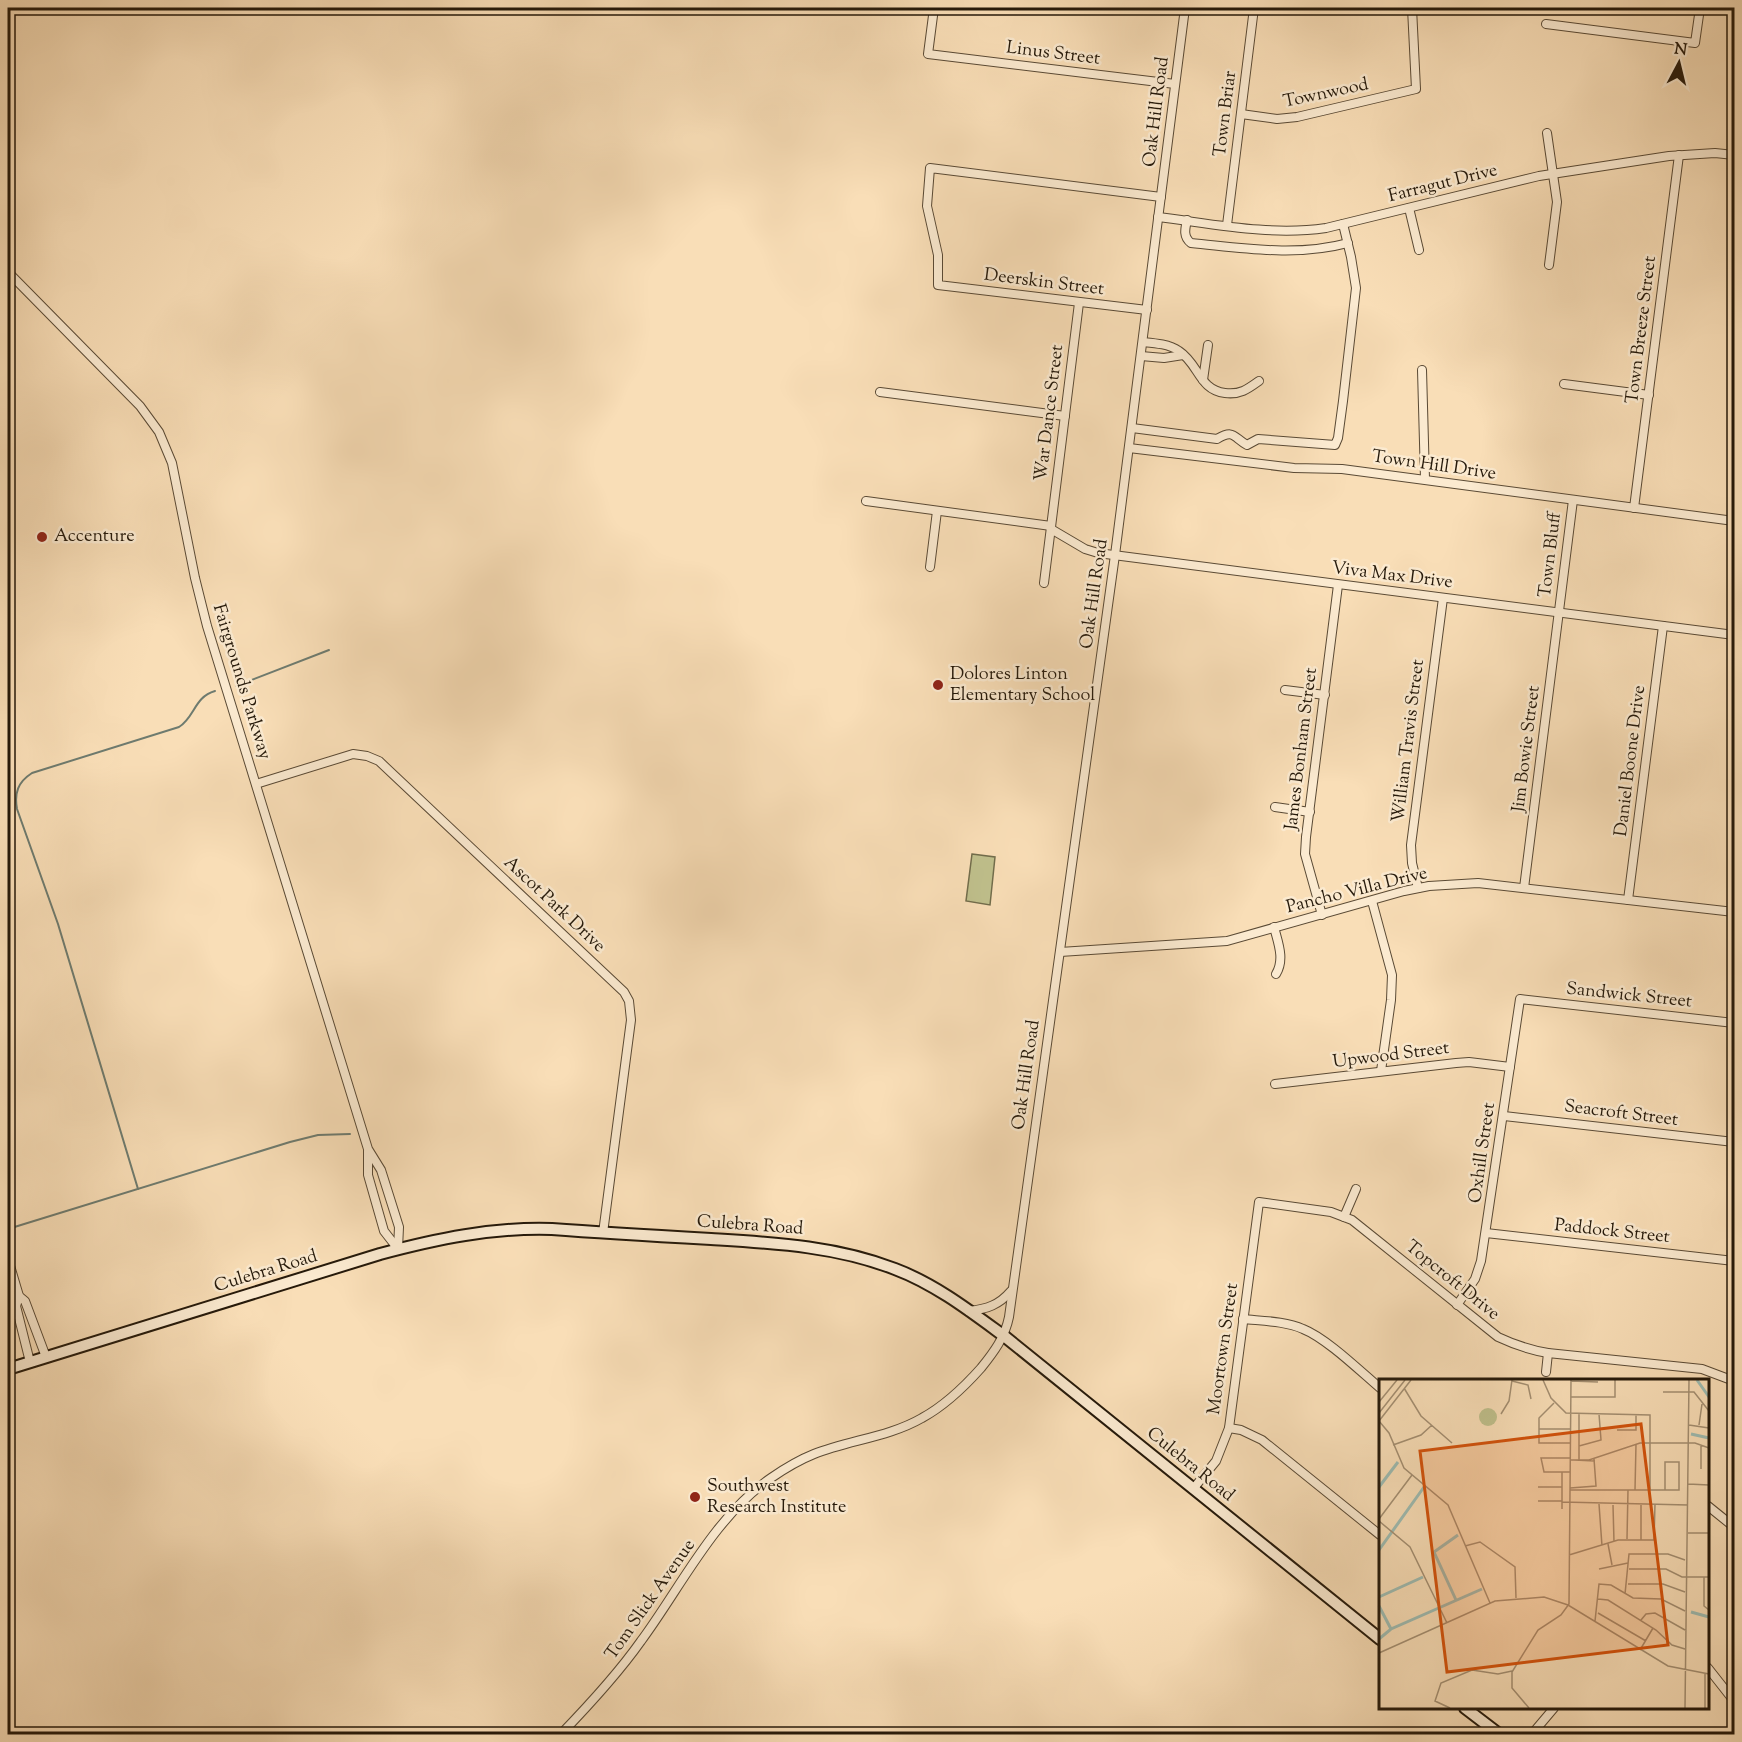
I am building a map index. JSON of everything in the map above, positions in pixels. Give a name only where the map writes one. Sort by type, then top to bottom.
[{"type":"main road","name":"Culebra Road","points":[[8,1370],[398,1249],[451,1237],[528,1228],[774,1242],[824,1249],[907,1274],[940,1291],[969,1311],[1004,1336],[1379,1639]]},
{"type":"main road","points":[[1468,1709],[1499,1734]]},
{"type":"street","name":"Linus Street","points":[[933,8],[928,54],[1175,84]]},
{"type":"street","name":"Oak Hill Road","points":[[1004,1336],[1115,555],[1185,8]]},
{"type":"street","name":"Town Briar","points":[[1227,225],[1254,8]]},
{"type":"street","name":"Townwood","points":[[1241,114],[1277,119],[1297,117],[1416,89],[1412,8]]},
{"type":"street","points":[[1545,24],[1695,43],[1700,8]]},
{"type":"street","points":[[1547,133],[1555,174],[1557,202],[1549,265]]},
{"type":"street","name":"Farragut Drive","points":[[1158,217],[1271,231],[1304,231],[1343,224],[1515,181],[1679,155],[1734,155]]},
{"type":"street","name":"Town Breeze Street","points":[[1634,508],[1679,155]]},
{"type":"street","name":"Deerskin Street","points":[[1147,310],[938,285],[938,255],[927,206],[930,168],[1161,197]]},
{"type":"street","points":[[1409,208],[1419,250]]},
{"type":"street","points":[[1186,220],[1185,233],[1187,240],[1191,243],[1274,252],[1330,248],[1348,243]]},
{"type":"street","points":[[1132,428],[1217,439],[1225,434],[1232,434],[1247,445],[1258,440],[1335,445],[1342,410],[1356,288],[1343,224]]},
{"type":"street","name":"Fairgrounds Parkway","points":[[8,272],[140,406],[163,440],[176,479],[195,578],[207,626],[368,1149],[381,1170],[399,1227],[398,1249]]},
{"type":"street","name":"War Dance Street","points":[[1044,583],[1079,303]]},
{"type":"street","points":[[1143,342],[1169,347],[1184,354],[1209,388],[1215,392],[1232,394],[1245,392],[1259,381]]},
{"type":"street","points":[[1203,380],[1208,345]]},
{"type":"street","points":[[1141,356],[1164,358],[1184,354]]},
{"type":"street","points":[[1422,370],[1425,479]]},
{"type":"street","points":[[1564,384],[1649,395]]},
{"type":"street","points":[[880,392],[1065,416]]},
{"type":"street","name":"Town Hill Drive","points":[[1129,448],[1294,468],[1342,469],[1425,479],[1734,521]]},
{"type":"street","name":"Town Bluff","points":[[1559,613],[1574,500]]},
{"type":"street","name":"Viva Max Drive","points":[[866,501],[1051,528],[1085,549],[1115,555],[1734,635]]},
{"type":"street","points":[[930,567],[937,511]]},
{"type":"street","name":"James Bonham Street","points":[[1322,915],[1305,854],[1338,585]]},
{"type":"street","name":"William Travis Street","points":[[1418,888],[1412,863],[1411,845],[1443,598]]},
{"type":"street","name":"Jim Bowie Street","points":[[1524,888],[1559,613]]},
{"type":"street","name":"Daniel Boone Drive","points":[[1628,900],[1664,626]]},
{"type":"street","points":[[1285,690],[1325,695]]},
{"type":"street","name":"Ascot Park Drive","points":[[256,784],[353,754],[380,761],[624,992],[630,1007],[631,1020],[603,1233]]},
{"type":"street","points":[[1275,807],[1310,812]]},
{"type":"street","name":"Pancho Villa Drive","points":[[1060,952],[1218,942],[1418,888],[1452,883],[1478,883],[1734,912]]},
{"type":"street","points":[[1372,901],[1392,975],[1391,1000],[1381,1071]]},
{"type":"street","points":[[1734,907],[1734,912]]},
{"type":"street","points":[[1274,927],[1281,955],[1280,966],[1276,974]]},
{"type":"street","name":"Sandwick Street","points":[[1520,999],[1734,1023]]},
{"type":"street","name":"Oxhill Street","points":[[1457,1305],[1475,1279],[1481,1261],[1520,999]]},
{"type":"street","name":"Upwood Street","points":[[1275,1084],[1469,1062],[1510,1067]]},
{"type":"street","name":"Seacroft Street","points":[[1504,1116],[1734,1142]]},
{"type":"street","name":"Fairgrounds Parkway","points":[[368,1149],[368,1175],[384,1231],[398,1249]]},
{"type":"street","points":[[1344,1217],[1356,1189]]},
{"type":"street","name":"Topcroft Drive","points":[[1258,1202],[1331,1212],[1344,1217],[1358,1225],[1498,1337],[1531,1351],[1702,1369],[1734,1381]]},
{"type":"street","name":"Moortown Street","points":[[1193,1489],[1216,1461],[1229,1428],[1258,1202]]},
{"type":"street","name":"Paddock Street","points":[[1486,1233],[1734,1261]]},
{"type":"street","points":[[8,1259],[19,1296],[25,1302],[46,1357]]},
{"type":"street","points":[[969,1311],[994,1305],[1012,1290]]},
{"type":"street","points":[[19,1296],[16,1306],[30,1362]]},
{"type":"street","points":[[1243,1319],[1288,1324],[1302,1328],[1315,1335],[1379,1387]]},
{"type":"street","name":"Tom Slick Avenue","points":[[561,1734],[611,1682],[642,1641],[721,1524],[743,1500],[770,1479],[814,1454],[888,1433],[921,1419],[937,1409],[975,1374],[1004,1336]]},
{"type":"street","points":[[1546,1372],[1548,1353]]},
{"type":"street","points":[[1229,1428],[1249,1433],[1262,1440],[1379,1534]]},
{"type":"street","points":[[1709,1508],[1734,1527]]},
{"type":"street","points":[[1709,1670],[1734,1701]]},
{"type":"street","points":[[1532,1734],[1552,1709]]},
{"type":"green space","points":[[972,854],[995,857],[990,905],[966,901]]},
{"type":"waterway","points":[[236,686],[329,650]]},
{"type":"waterway","points":[[138,1189],[58,924],[17,809],[16,798],[20,784],[32,773],[179,727],[199,702],[215,691]]},
{"type":"waterway","points":[[8,1229],[290,1142],[318,1135],[350,1134]]},
{"type":"place","name":"Accenture","points":[[42,537]]},
{"type":"place","name":"Dolores Linton Elementary School","points":[[938,685]]},
{"type":"place","name":"Southwest Research Institute","points":[[695,1497]]}]
